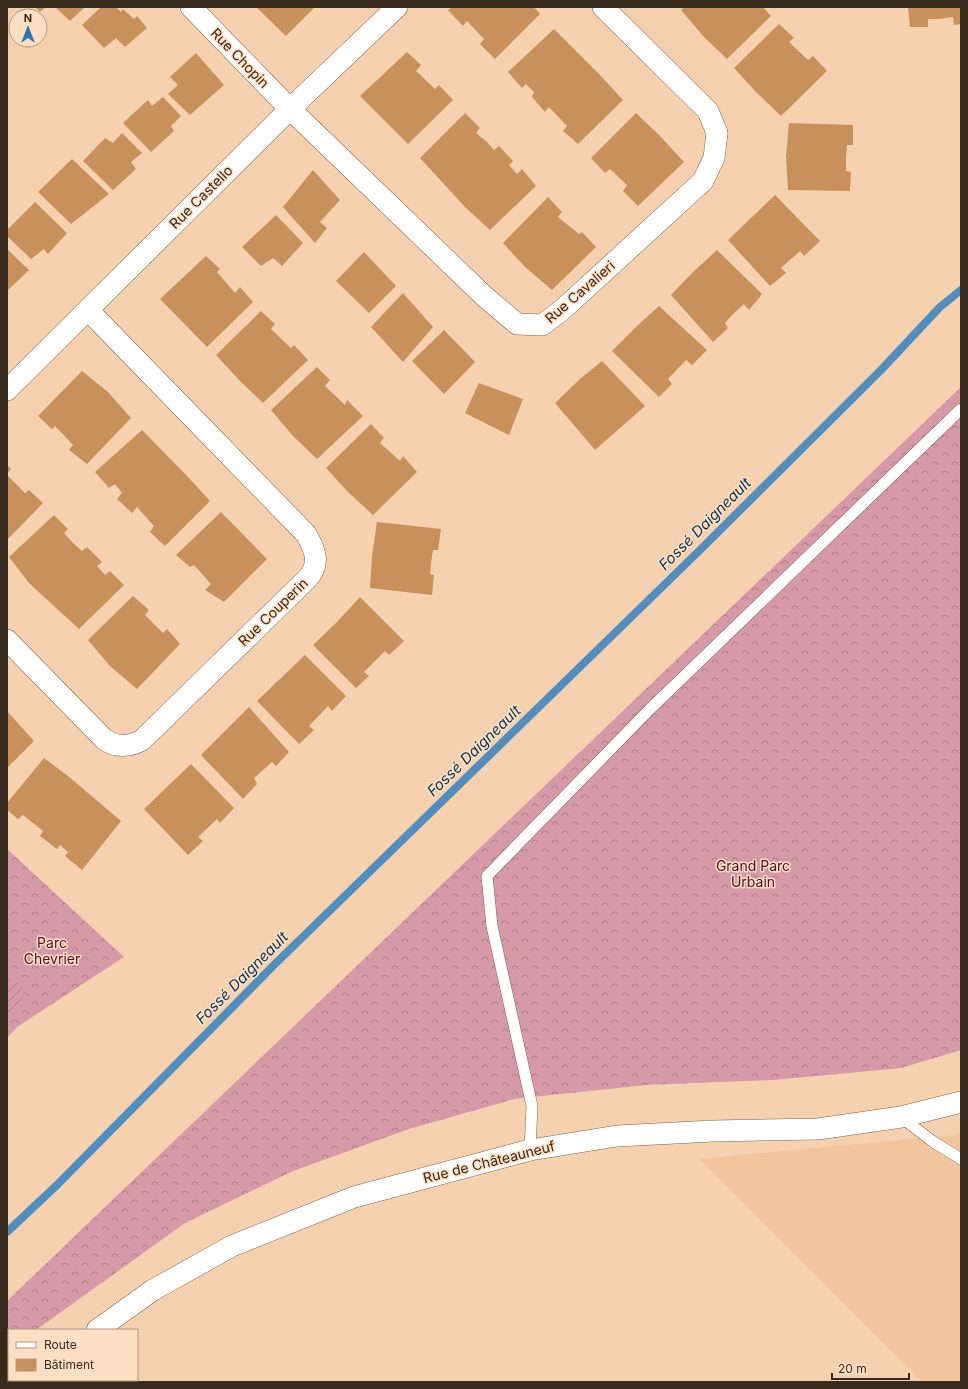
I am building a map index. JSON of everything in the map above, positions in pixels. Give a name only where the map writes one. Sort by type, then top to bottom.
[{"type":"street","name":"Rue Chopin","points":[[191,7],[290,109]]},
{"type":"street","name":"Rue Castello","points":[[7,390],[290,109],[397,7]]},
{"type":"street","name":"Rue Cavalieri","points":[[290,109],[484,296],[517,324],[542,325],[562,310],[703,181],[714,158],[717,133],[708,111],[603,7]]},
{"type":"street","name":"Rue Couperin","points":[[7,640],[104,739],[114,745],[131,745],[142,740],[306,580],[314,567],[314,549],[306,534],[88,310]]},
{"type":"street","name":"Rue de Châteauneuf","points":[[98,1329],[153,1290],[232,1246],[354,1197],[530,1150],[617,1136],[712,1131],[818,1129],[901,1117],[961,1102]]},
{"type":"lane","points":[[530,1150],[532,1106],[492,926],[487,876],[649,710],[961,409]]},
{"type":"lane","points":[[901,1117],[932,1141],[961,1159]]},
{"type":"shaded area","points":[[961,1132],[961,1382],[923,1382],[699,1159],[953,1135]]},
{"type":"green space","name":"Grand Parc Urbain","points":[[961,387],[961,1050],[901,1068],[773,1080],[646,1085],[514,1099],[409,1129],[293,1171],[185,1223],[37,1329],[8,1329],[8,1346],[7,1301]]},
{"type":"green space","name":"Parc Chevrier","points":[[7,849],[124,957],[17,1027],[7,1038]]},
{"type":"green space","points":[[9,978],[23,984],[23,1003],[7,1017],[7,979]]},
{"type":"building","points":[[55,7],[85,7],[70,21]]},
{"type":"building","points":[[101,7],[116,7],[121,12],[123,9],[134,19],[137,16],[147,28],[125,47],[116,38],[104,48],[82,25]]},
{"type":"building","points":[[256,7],[315,7],[286,36]]},
{"type":"building","points":[[452,7],[534,7],[540,14],[495,59],[480,44],[484,39],[467,21],[463,26],[448,10]]},
{"type":"building","points":[[684,7],[763,7],[771,16],[727,59],[703,36],[681,10]]},
{"type":"building","points":[[908,7],[961,7],[961,24],[954,25],[953,17],[928,19],[928,27],[910,27]]},
{"type":"building","points":[[779,24],[794,38],[789,42],[808,60],[813,56],[827,71],[781,116],[734,68]]},
{"type":"building","points":[[554,29],[623,100],[578,144],[563,131],[567,126],[549,107],[545,112],[532,97],[534,92],[526,84],[522,88],[508,72]]},
{"type":"building","points":[[407,52],[421,65],[416,71],[435,89],[439,85],[453,100],[408,144],[360,96]]},
{"type":"building","points":[[196,53],[224,85],[190,115],[168,94],[178,85],[170,77]]},
{"type":"building","points":[[163,97],[181,116],[171,126],[174,131],[151,152],[123,123],[148,100],[152,106]]},
{"type":"building","points":[[465,113],[480,128],[476,133],[494,150],[499,146],[513,161],[509,165],[517,174],[522,169],[536,186],[490,230],[465,207],[420,158]]},
{"type":"building","points":[[636,113],[684,162],[638,206],[623,191],[627,185],[610,169],[605,173],[591,158]]},
{"type":"building","points":[[789,123],[853,125],[853,145],[847,145],[846,158],[846,171],[851,172],[850,191],[788,190],[786,157]]},
{"type":"building","points":[[122,133],[142,153],[131,162],[136,169],[113,190],[83,161],[105,138],[113,143]]},
{"type":"building","points":[[72,159],[109,194],[71,224],[38,192]]},
{"type":"building","points":[[313,170],[340,200],[320,222],[327,228],[315,243],[283,207]]},
{"type":"building","points":[[775,195],[820,241],[804,256],[800,251],[781,268],[786,273],[770,286],[728,240]]},
{"type":"building","points":[[548,197],[562,212],[558,217],[579,234],[582,232],[596,247],[552,290],[525,267],[503,243]]},
{"type":"building","points":[[35,202],[67,233],[48,254],[44,249],[31,259],[7,236],[7,230]]},
{"type":"building","points":[[276,215],[303,243],[282,266],[273,258],[261,266],[242,247]]},
{"type":"building","points":[[8,250],[29,270],[7,291],[7,251]]},
{"type":"building","points":[[717,250],[762,294],[749,310],[744,304],[733,314],[725,323],[728,328],[713,342],[671,295]]},
{"type":"building","points":[[364,252],[396,286],[369,313],[336,281]]},
{"type":"building","points":[[206,256],[220,269],[217,272],[235,293],[240,287],[253,302],[207,347],[160,299]]},
{"type":"building","points":[[403,293],[433,327],[403,362],[371,327]]},
{"type":"building","points":[[659,306],[707,350],[692,365],[686,360],[668,379],[672,384],[659,397],[612,351]]},
{"type":"building","points":[[261,311],[275,324],[271,329],[291,348],[294,345],[308,360],[263,403],[216,355]]},
{"type":"building","points":[[444,330],[475,362],[444,394],[412,361]]},
{"type":"building","points":[[602,361],[645,406],[595,450],[555,403],[580,379]]},
{"type":"building","points":[[317,367],[330,380],[325,386],[345,405],[347,400],[363,416],[317,459],[293,436],[271,410]]},
{"type":"building","points":[[82,371],[108,392],[131,418],[87,464],[69,450],[73,445],[55,426],[52,429],[38,416]]},
{"type":"building","points":[[479,383],[523,399],[509,435],[465,413]]},
{"type":"building","points":[[371,424],[384,438],[380,443],[400,461],[403,456],[417,472],[373,515],[348,492],[326,468]]},
{"type":"building","points":[[142,430],[210,501],[165,546],[150,532],[154,526],[137,507],[132,513],[117,499],[122,493],[115,484],[109,488],[95,472]]},
{"type":"building","points":[[7,465],[11,469],[7,474]]},
{"type":"building","points":[[7,475],[25,493],[29,490],[43,503],[7,540]]},
{"type":"building","points":[[221,512],[267,559],[224,602],[205,590],[211,584],[194,565],[190,567],[176,555]]},
{"type":"building","points":[[54,515],[68,529],[64,533],[73,543],[82,551],[87,547],[102,562],[97,566],[105,575],[110,571],[124,585],[79,629],[30,584],[9,557]]},
{"type":"building","points":[[377,522],[441,529],[438,550],[433,550],[431,563],[430,574],[434,575],[432,595],[370,588],[372,556]]},
{"type":"building","points":[[133,596],[149,610],[145,615],[163,633],[167,629],[180,644],[137,689],[110,666],[88,640]]},
{"type":"building","points":[[360,597],[404,641],[389,655],[385,651],[364,672],[369,676],[356,688],[313,645]]},
{"type":"building","points":[[305,655],[346,696],[332,711],[328,706],[309,726],[314,730],[299,744],[257,701]]},
{"type":"building","points":[[249,707],[289,752],[276,766],[272,762],[254,778],[257,784],[243,799],[201,755]]},
{"type":"building","points":[[7,711],[34,741],[7,768]]},
{"type":"building","points":[[44,758],[68,776],[121,821],[82,870],[65,856],[68,852],[60,845],[57,849],[40,836],[43,831],[23,815],[18,819],[7,810],[7,803]]},
{"type":"building","points":[[191,764],[234,808],[220,823],[217,819],[198,837],[203,841],[188,855],[144,809]]},
{"type":"waterway","name":"Fossé Daigneault","points":[[7,1232],[57,1185],[276,963],[700,550],[881,370],[940,307],[961,290]]}]
